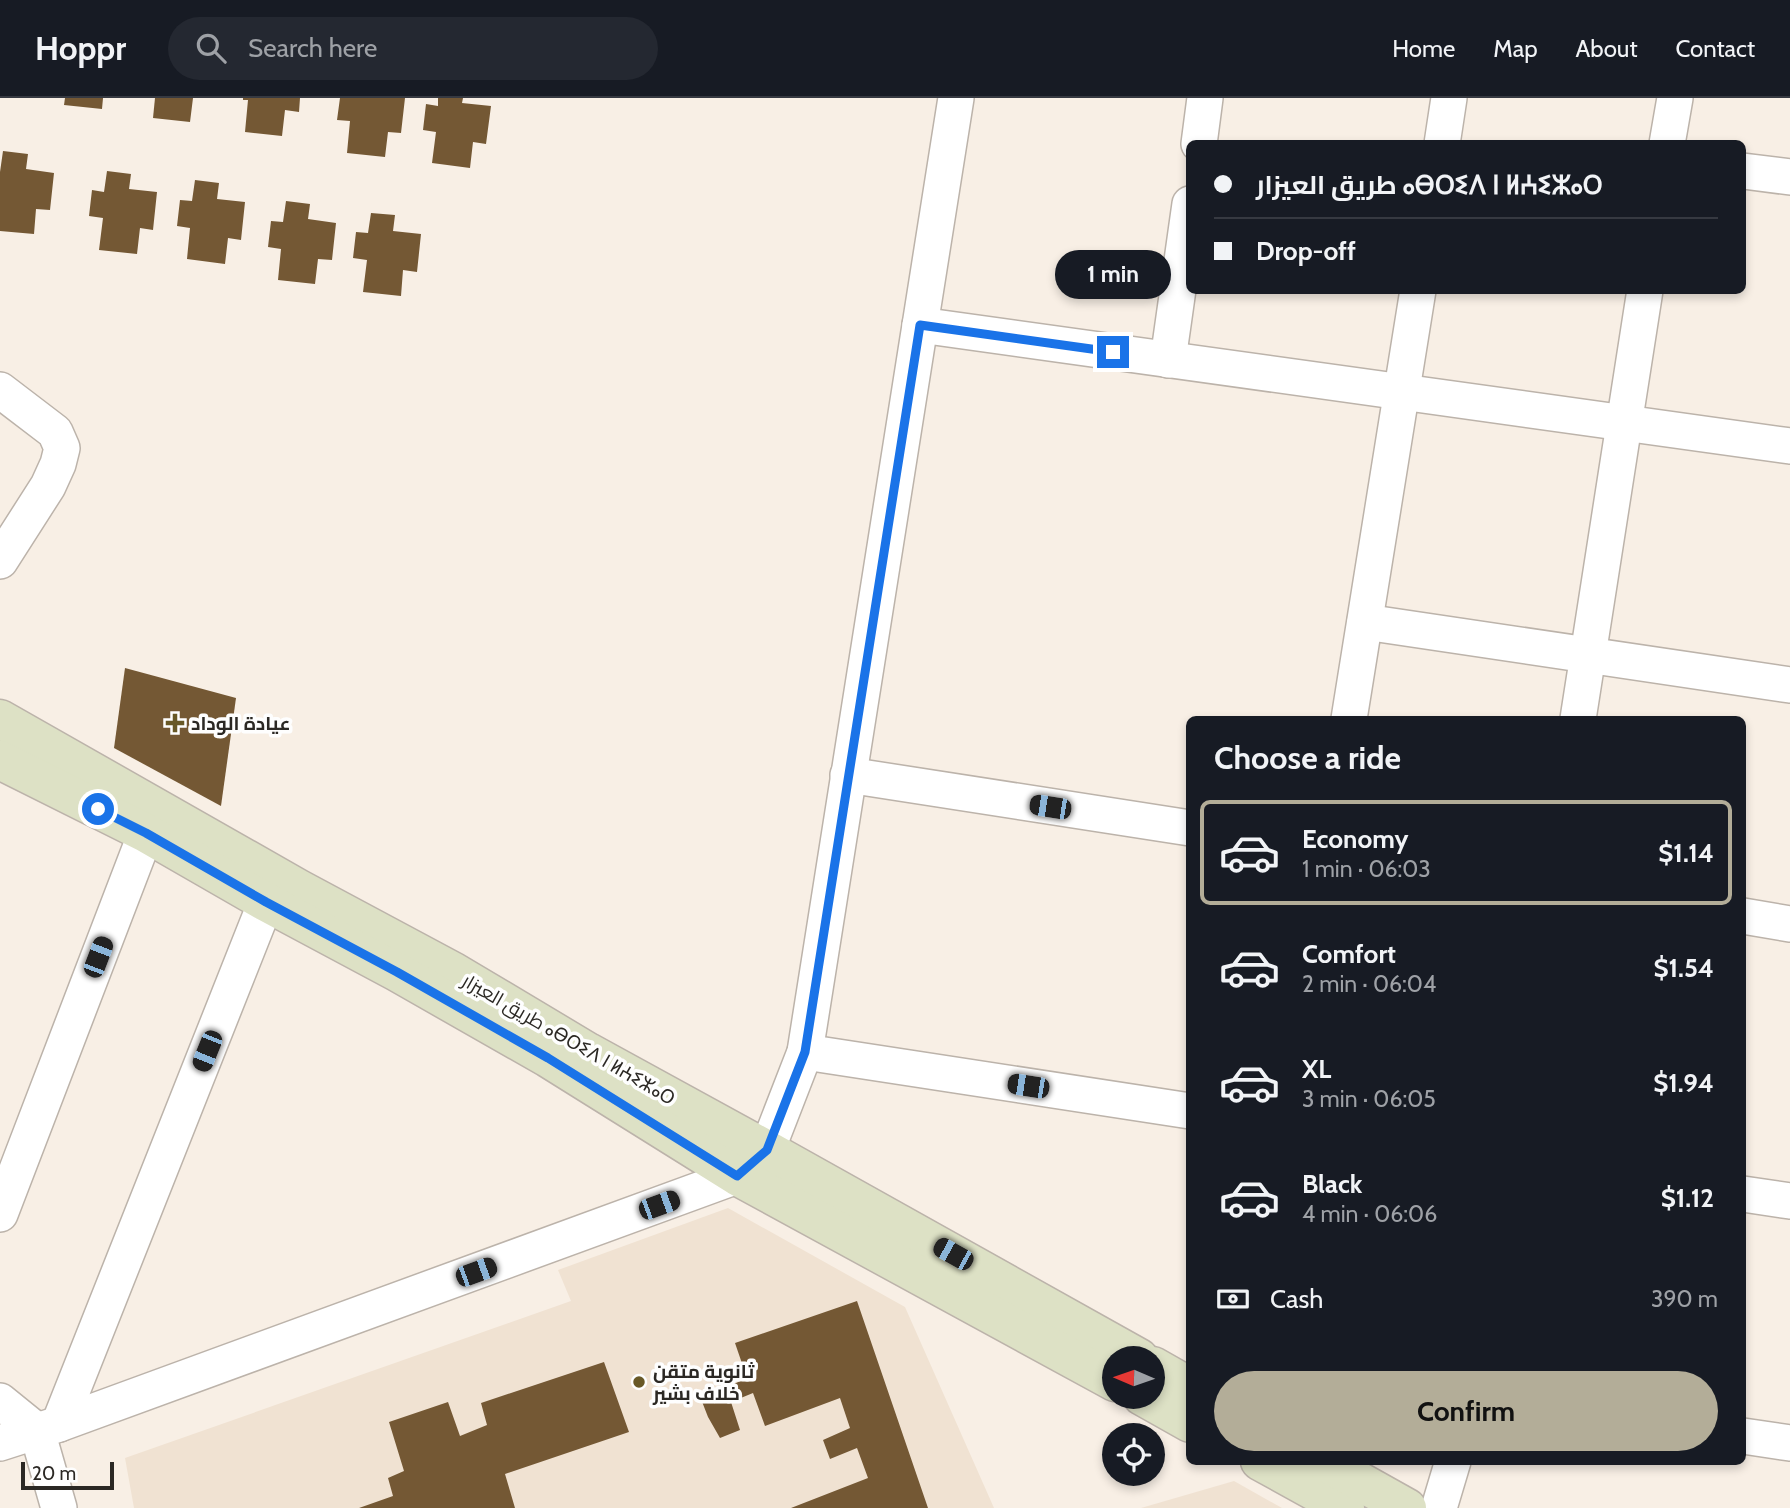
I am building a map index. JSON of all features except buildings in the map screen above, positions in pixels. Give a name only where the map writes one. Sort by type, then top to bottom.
[{"type":"main road","name":"طريق العيزار ⴰⴱⵔⵉⴷ ⵏ ⵍⵄⵉⵣⴰⵔ","points":[[0,719],[299,889],[454,972],[588,1052],[1118,1346]]},
{"type":"main road","name":"طريق العيزار ⴰⴱⵔⵉⴷ ⵏ ⵍⵄⵉⵣⴰⵔ","points":[[0,760],[146,833],[266,902],[397,972],[548,1058],[737,1176],[1102,1375]]},
{"type":"main road","points":[[1166,1373],[1186,1385]]},
{"type":"main road","points":[[1165,1409],[1186,1421]]},
{"type":"main road","points":[[1267,1465],[1345,1508]]},
{"type":"main road","points":[[1330,1465],[1407,1508]]},
{"type":"street","points":[[0,1443],[737,1176],[767,1150],[805,1052],[956,98]]},
{"type":"street","points":[[1200,140],[1205,98]]},
{"type":"street","points":[[1443,140],[1449,98]]},
{"type":"street","points":[[1669,140],[1675,98]]},
{"type":"street","points":[[1746,171],[1790,177]]},
{"type":"street","points":[[1168,360],[1186,232]]},
{"type":"street","points":[[1349,716],[1417,294]]},
{"type":"street","points":[[1578,716],[1644,294]]},
{"type":"street","points":[[920,325],[1790,446]]},
{"type":"street","points":[[0,390],[55,432],[62,448],[48,486],[0,561]]},
{"type":"street","points":[[1365,622],[1790,685]]},
{"type":"street","points":[[848,775],[1186,827]]},
{"type":"street","points":[[0,1214],[146,833]]},
{"type":"street","points":[[60,1508],[48,1427],[266,902]]},
{"type":"street","points":[[1746,916],[1790,923]]},
{"type":"street","points":[[805,1052],[1186,1110]]},
{"type":"street","points":[[1746,1194],[1790,1201]]},
{"type":"street","points":[[0,1401],[48,1427]]},
{"type":"street","points":[[1746,1436],[1790,1443]]},
{"type":"street","points":[[1439,1508],[1452,1465]]},
{"type":"shaded area","name":"ثانوية متقن خلاف بشير","points":[[728,1208],[905,1307],[994,1508],[134,1508],[125,1458],[571,1301],[558,1270]]},
{"type":"shaded area","points":[[1234,1481],[1282,1508],[1141,1508]]},
{"type":"place","name":"عيادة الوداد","points":[[175,723]]},
{"type":"place","name":"ثانوية متقن خلاف بشير","points":[[639,1382]]},
{"type":"route","points":[[98,809],[146,833],[548,1058],[737,1176],[767,1150],[805,1052],[920,325],[1113,352]]}]
